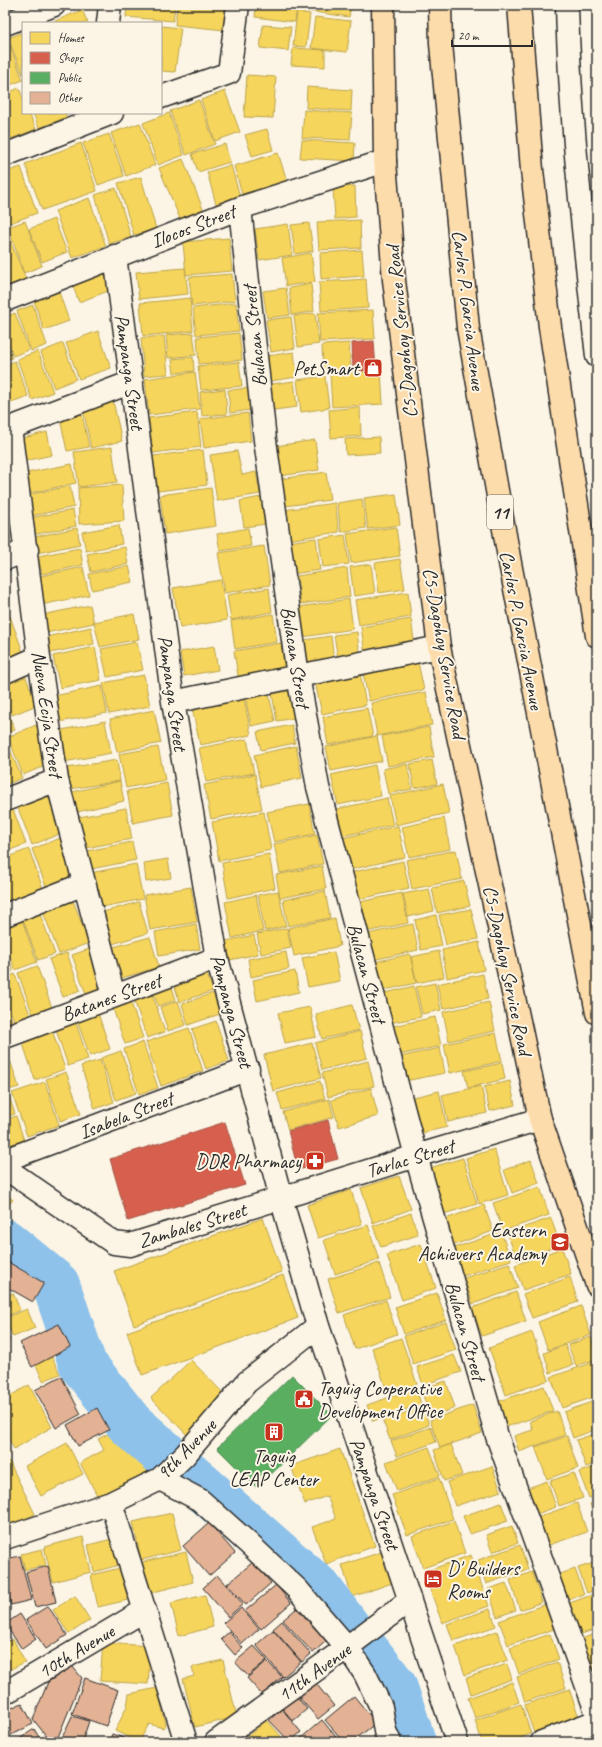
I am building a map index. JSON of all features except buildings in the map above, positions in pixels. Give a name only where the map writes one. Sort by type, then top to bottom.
[{"type":"main road","name":"C5-Dagohoy Service Road","points":[[383,5],[385,161],[394,280],[430,649],[540,1119],[597,1285]]},
{"type":"main road","name":"Carlos P. Garcia Avenue","points":[[440,5],[441,44],[468,328],[510,563],[597,1013]]},
{"type":"main road","points":[[519,5],[532,170],[550,327],[597,636]]},
{"type":"street","points":[[5,24],[54,5]]},
{"type":"street","points":[[108,22],[110,5]]},
{"type":"street","points":[[162,96],[229,73],[238,5]]},
{"type":"street","points":[[567,5],[568,54],[581,215],[597,356]]},
{"type":"street","points":[[5,155],[105,114]]},
{"type":"street","name":"Ilocos Street","points":[[5,300],[240,208],[385,161]]},
{"type":"street","name":"Bulacan Street","points":[[240,208],[264,440],[298,676],[318,787],[416,1156],[497,1436],[597,1714]]},
{"type":"street","name":"Pampanga Street","points":[[115,256],[173,702],[217,958],[248,1069],[280,1198],[318,1326],[457,1742]]},
{"type":"street","points":[[8,428],[132,382]]},
{"type":"street","name":"Nueva Ecija Street","points":[[8,428],[27,550],[39,658],[57,780],[114,996]]},
{"type":"street","points":[[5,558],[27,550]]},
{"type":"street","points":[[173,702],[430,649]]},
{"type":"street","points":[[5,672],[39,658]]},
{"type":"street","points":[[5,800],[57,780]]},
{"type":"street","points":[[5,915],[84,884]]},
{"type":"street","name":"Batanes Street","points":[[5,1037],[217,958]]},
{"type":"street","name":"Isabela Street","points":[[5,1160],[248,1069]]},
{"type":"street","name":"Tarlac Street","points":[[280,1198],[540,1119]]},
{"type":"street","name":"Zambales Street","points":[[5,1168],[114,1243],[130,1245],[280,1198]]},
{"type":"street","name":"9th Avenue","points":[[5,1538],[111,1504],[164,1475],[185,1455],[247,1382],[274,1359],[318,1326]]},
{"type":"street","points":[[164,1475],[200,1500],[297,1589],[347,1648],[365,1674],[381,1707],[382,1738]]},
{"type":"street","points":[[111,1504],[186,1742]]},
{"type":"street","name":"11th Avenue","points":[[216,1742],[347,1648],[410,1600]]},
{"type":"street","name":"10th Avenue","points":[[5,1691],[10,1690],[145,1610]]},
{"type":"street","points":[[542,1742],[597,1721]]},
{"type":"waterway","points":[[5,1243],[56,1285],[83,1365],[130,1424],[318,1589],[353,1636]]},
{"type":"waterway","points":[[357,1640],[393,1686],[412,1742]]},
{"type":"place","name":"PetSmart","points":[[373,368]]},
{"type":"place","name":"DDR Pharmacy","points":[[315,1161]]},
{"type":"place","name":"Eastern Achievers Academy","points":[[560,1242]]},
{"type":"place","name":"Taguig Cooperative Development Office","points":[[304,1399]]},
{"type":"place","name":"Taguig LEAP Center","points":[[274,1432]]},
{"type":"place","name":"D' Builders Rooms","points":[[433,1579]]}]
